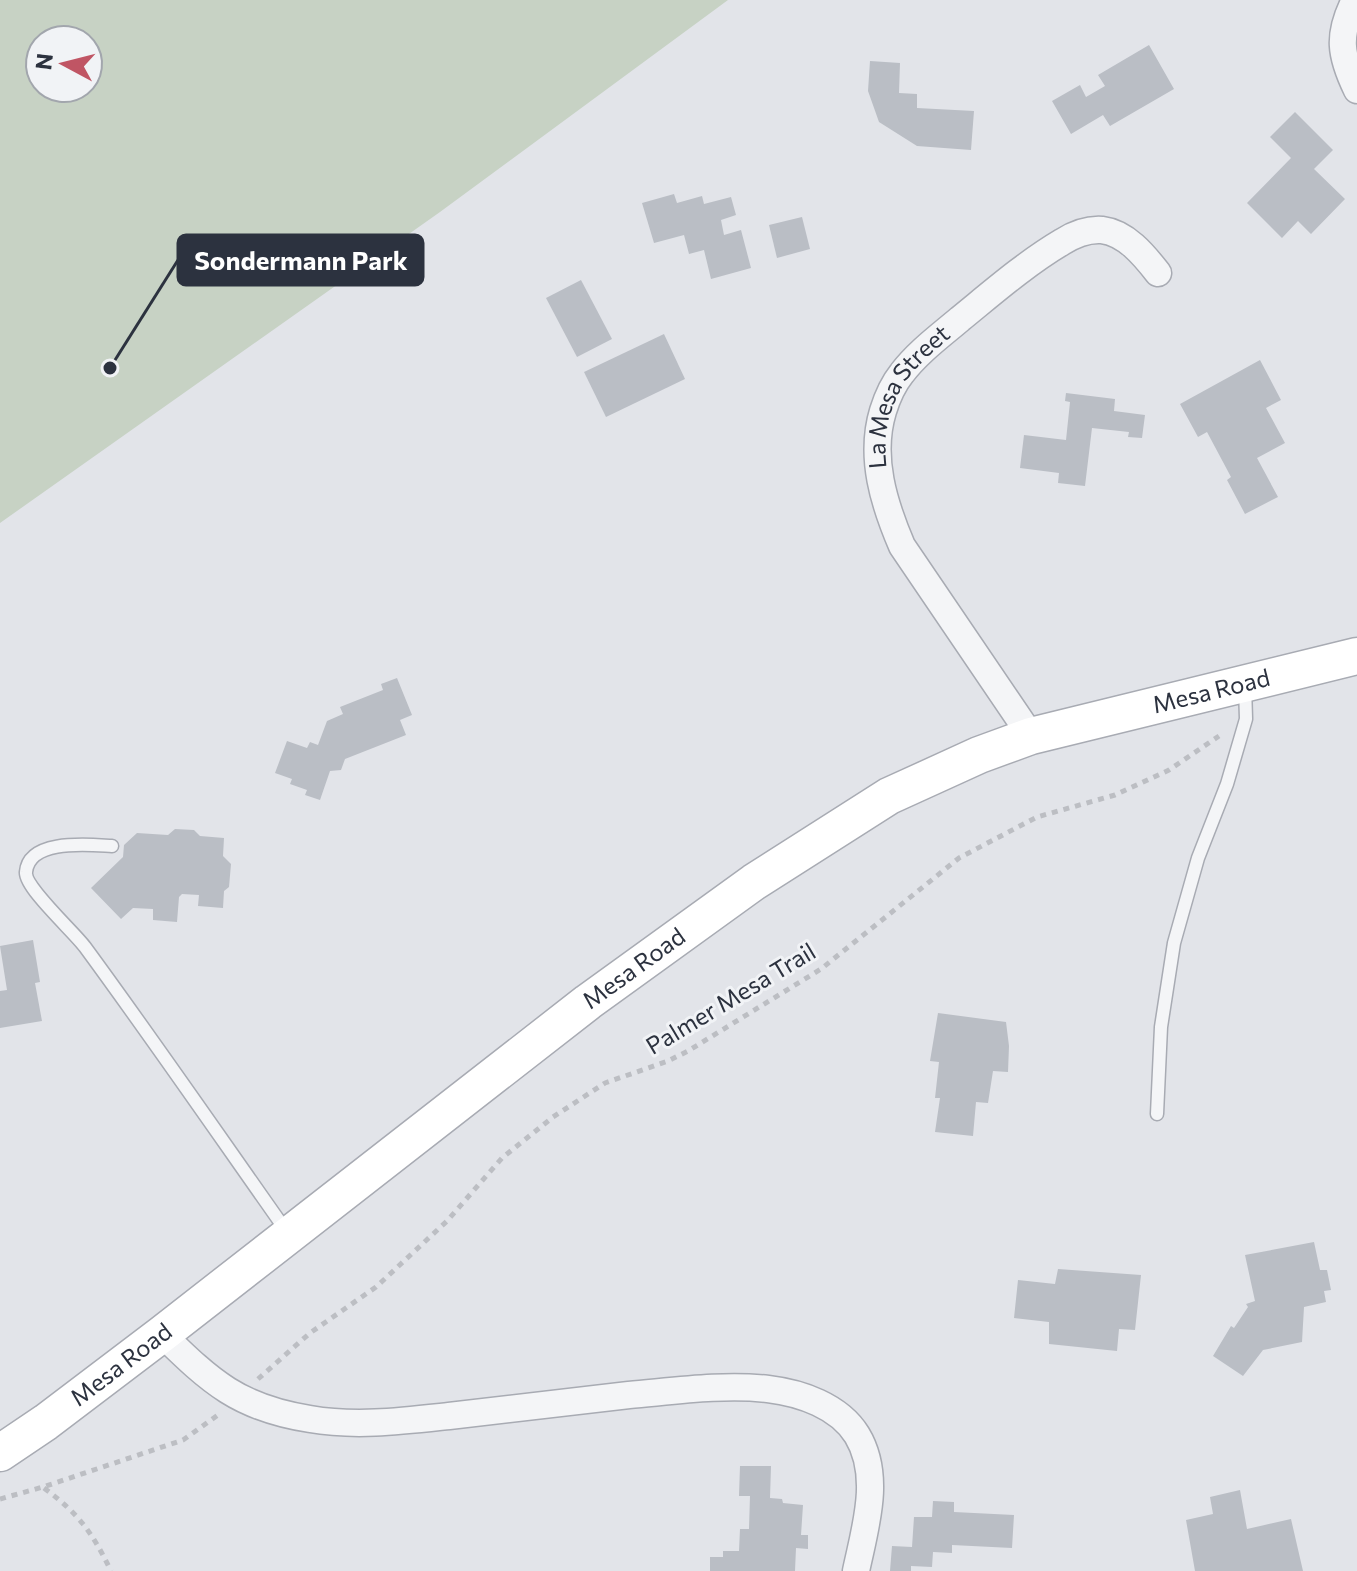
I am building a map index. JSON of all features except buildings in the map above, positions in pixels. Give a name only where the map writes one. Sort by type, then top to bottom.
[{"type":"main road","name":"Mesa Road","points":[[0,1453],[162,1334],[588,1002],[754,882],[889,796],[979,755],[1031,736],[1357,656]]},
{"type":"street","points":[[1355,0],[1344,21],[1342,43],[1346,68],[1357,90]]},
{"type":"street","name":"La Mesa Street","points":[[1031,736],[902,546],[889,516],[878,462],[884,409],[900,374],[920,353],[990,294],[1075,235],[1103,230],[1123,238],[1158,273]]},
{"type":"street","points":[[162,1334],[203,1373],[237,1397],[271,1411],[310,1419],[354,1423],[402,1422],[700,1389],[768,1389],[804,1397],[842,1418],[858,1436],[867,1460],[869,1502],[856,1571]]},
{"type":"lane","points":[[1157,1114],[1161,1027],[1174,943],[1198,858],[1227,784],[1246,719],[1245,683]]},
{"type":"lane","points":[[112,846],[74,844],[37,854],[26,871],[29,885],[74,932],[289,1235]]},
{"type":"path","name":"Palmer Mesa Trail","points":[[0,1499],[183,1440],[208,1424],[310,1333],[376,1287],[447,1221],[502,1158],[579,1098],[605,1083],[688,1051],[821,969],[959,858],[1037,817],[1115,795],[1169,770],[1246,719]]},
{"type":"path","points":[[43,1487],[85,1524],[111,1571]]},
{"type":"green space","points":[[0,0],[728,0],[440,212],[0,523]]},
{"type":"place","name":"Sondermann Park","points":[[110,368]]}]
